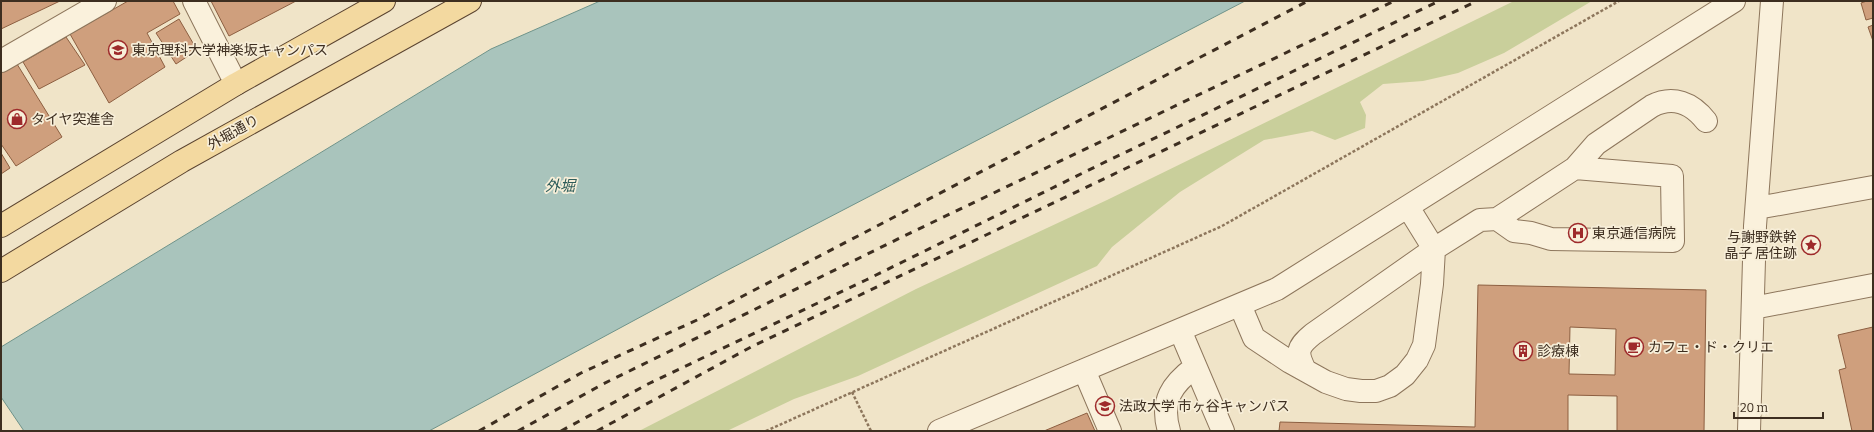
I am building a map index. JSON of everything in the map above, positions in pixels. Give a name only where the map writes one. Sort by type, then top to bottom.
[{"type":"main road","points":[[1,226],[236,84],[384,1]]},
{"type":"main road","name":"外堀通り","points":[[1,271],[182,161],[470,1]]},
{"type":"street","points":[[1,61],[105,1]]},
{"type":"street","points":[[194,1],[236,84]]},
{"type":"street","points":[[939,431],[1277,289],[1734,1]]},
{"type":"street","points":[[1749,431],[1757,208],[1772,1]]},
{"type":"street","points":[[1305,370],[1300,359],[1299,350],[1302,342],[1434,249],[1480,220],[1496,218],[1575,168],[1596,144],[1661,102],[1674,100],[1687,104],[1696,109],[1706,120]]},
{"type":"street","points":[[1496,218],[1514,231],[1531,233],[1551,239],[1673,241],[1672,176],[1575,168]]},
{"type":"street","points":[[1757,208],[1873,187]]},
{"type":"street","points":[[1240,305],[1254,338],[1326,382],[1346,389],[1361,391],[1376,391],[1390,386],[1405,375],[1416,360],[1424,345],[1434,249],[1408,206]]},
{"type":"street","points":[[1753,308],[1873,285]]},
{"type":"street","points":[[1180,330],[1223,431]]},
{"type":"street","points":[[1169,431],[1167,400],[1182,377],[1195,367]]},
{"type":"street","points":[[1084,370],[1110,431]]},
{"type":"path","points":[[766,431],[1222,226],[1619,1]]},
{"type":"path","points":[[852,392],[871,431]]},
{"type":"green space","points":[[1514,1],[1592,1],[1504,53],[1458,73],[1423,81],[1383,84],[1360,102],[1366,115],[1365,128],[1335,140],[1312,131],[1264,140],[1180,192],[1112,247],[1097,266],[858,376],[794,399],[727,431],[639,431],[916,289],[1107,200]]},
{"type":"water","name":"外堀","points":[[600,1],[1245,1],[722,273],[429,431],[24,431],[1,397],[1,347],[491,49]]},
{"type":"building","points":[[1,1],[60,1],[1,29]]},
{"type":"building","name":"東京理科大学神楽坂キャンパス","points":[[128,1],[173,1],[180,14],[147,33],[165,67],[109,103],[70,34]]},
{"type":"building","points":[[211,1],[296,1],[229,36]]},
{"type":"building","points":[[1873,1],[1873,18],[1866,20],[1861,3]]},
{"type":"building","points":[[179,19],[197,50],[176,64],[156,33]]},
{"type":"building","points":[[1873,25],[1873,41],[1868,27]]},
{"type":"building","points":[[66,37],[85,65],[39,89],[23,62]]},
{"type":"building","points":[[17,64],[62,137],[16,166],[1,144],[1,73]]},
{"type":"building","points":[[1,153],[10,168],[1,174]]},
{"type":"building","name":"診療棟","points":[[1478,285],[1706,290],[1704,431],[1617,431],[1617,396],[1568,395],[1568,431],[1279,431],[1280,422],[1475,427]],"holes":[[[1570,327],[1616,329],[1615,375],[1569,374]]]},
{"type":"building","points":[[1873,327],[1873,431],[1852,431],[1839,370],[1846,368],[1838,335]]},
{"type":"building","points":[[1087,413],[1095,431],[1044,431]]},
{"type":"railway","points":[[479,431],[581,373],[697,320],[1308,1]]},
{"type":"railway","points":[[518,431],[603,384],[904,236],[1394,1]]},
{"type":"railway","points":[[561,431],[648,384],[866,280],[1099,165],[1439,1]]},
{"type":"railway","points":[[597,431],[751,347],[1477,1]]},
{"type":"place","name":"東京理科大学神楽坂キャンパス","points":[[118,50]]},
{"type":"place","name":"タイヤ突進舎","points":[[17,119]]},
{"type":"place","name":"東京逓信病院","points":[[1578,233]]},
{"type":"place","name":"与謝野鉄幹 晶子 居住跡","points":[[1811,245]]},
{"type":"place","name":"カフェ・ド・クリエ","points":[[1634,347]]},
{"type":"place","name":"診療棟","points":[[1523,351]]},
{"type":"place","name":"法政大学 市ヶ谷キャンパス","points":[[1105,406]]}]
